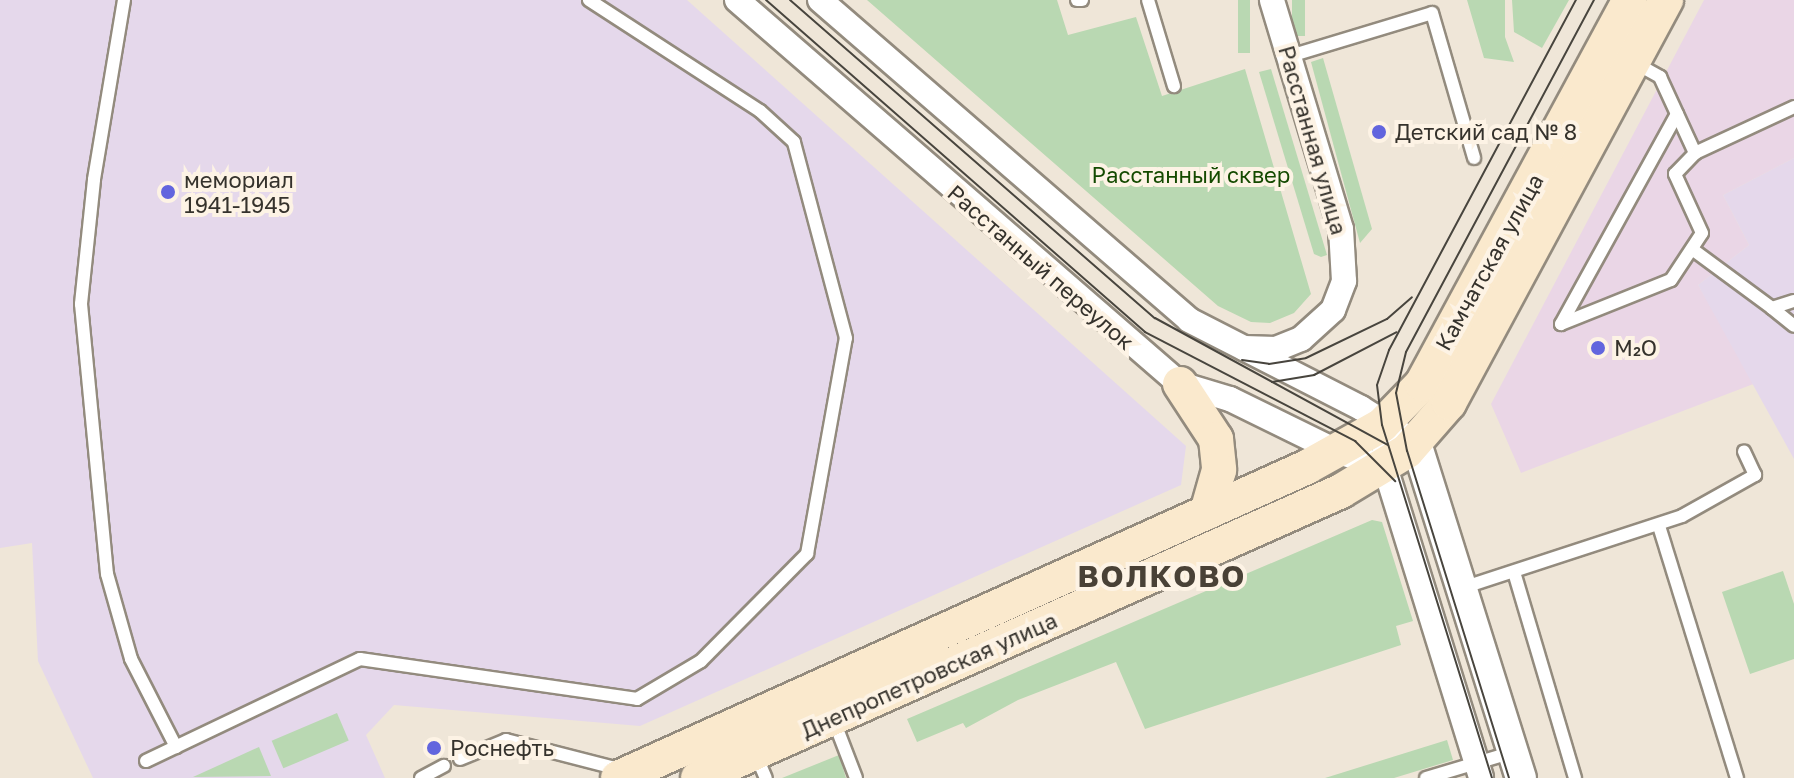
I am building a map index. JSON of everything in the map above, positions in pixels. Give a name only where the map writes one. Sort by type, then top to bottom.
[{"type":"main road","name":"Камчатская улица","points":[[1336,451],[1384,423],[1422,384],[1630,0]]},
{"type":"main road","name":"Камчатская улица","points":[[1416,443],[1449,403],[1666,0]]},
{"type":"main road","points":[[1180,384],[1216,439],[1219,470],[1207,512]]},
{"type":"main road","name":"Днепропетровская улица","points":[[698,778],[760,765],[832,718],[1298,511],[1385,467],[1416,443]]},
{"type":"main road","name":"Днепропетровская улица","points":[[624,775],[1336,451]]},
{"type":"street","name":"Расстанный переулок","points":[[737,0],[1180,384],[1230,399],[1336,451],[1385,467]]},
{"type":"street","points":[[820,0],[1172,306],[1234,347],[1384,423],[1416,443],[1517,765]]},
{"type":"street","name":"Расстанная улица","points":[[1234,347],[1276,349],[1301,339],[1333,310],[1344,281],[1341,229],[1272,0]]},
{"type":"street","points":[[1384,423],[1385,467],[1478,770]]},
{"type":"lane","points":[[124,0],[94,180],[81,304],[107,574],[131,659],[176,747]]},
{"type":"lane","points":[[146,761],[360,659],[637,699],[701,661],[807,554],[846,338],[794,142],[760,111],[589,0]]},
{"type":"lane","points":[[1148,0],[1174,86]]},
{"type":"lane","points":[[1290,56],[1432,13],[1474,158]]},
{"type":"lane","points":[[1632,61],[1660,77],[1695,153]]},
{"type":"lane","points":[[1677,114],[1561,324],[1671,280],[1702,233],[1675,174],[1695,153],[1794,107]]},
{"type":"lane","points":[[1692,249],[1794,326]]},
{"type":"lane","points":[[1772,308],[1794,301]]},
{"type":"lane","points":[[1462,588],[1659,526],[1755,475],[1744,451]]},
{"type":"lane","points":[[1659,526],[1737,778]]},
{"type":"lane","points":[[1514,572],[1575,778]]},
{"type":"lane","points":[[832,718],[856,778]]},
{"type":"lane","points":[[460,759],[506,740],[624,775]]},
{"type":"lane","points":[[1426,778],[1517,765]]},
{"type":"lane","points":[[421,778],[444,766]]},
{"type":"shaded area","points":[[0,0],[687,0],[1186,446],[1181,485],[640,726],[394,705],[366,735],[385,778],[93,778],[38,661],[32,543],[0,548]]},
{"type":"shaded area","points":[[1704,0],[1794,0],[1794,158],[1723,195],[1749,245],[1698,285],[1756,383],[1521,473],[1491,404]]},
{"type":"shaded area","points":[[1794,158],[1794,459],[1698,285],[1749,245],[1723,195]]},
{"type":"green space","name":"Расстанный сквер","points":[[867,0],[1057,0],[1068,35],[1136,17],[1162,96],[1245,69],[1311,294],[1294,313],[1270,323],[1251,322],[1218,306]]},
{"type":"green space","points":[[1238,0],[1250,0],[1250,53],[1238,53]]},
{"type":"green space","points":[[1292,0],[1305,0],[1305,36],[1292,36]]},
{"type":"green space","points":[[1467,0],[1505,0],[1505,37],[1514,62],[1484,58]]},
{"type":"green space","points":[[1512,0],[1569,0],[1542,48],[1514,32]]},
{"type":"green space","points":[[1323,58],[1372,229],[1360,243],[1311,62]]},
{"type":"green space","points":[[1271,69],[1327,255],[1321,257],[1314,254],[1259,72]]},
{"type":"green space","points":[[1372,520],[1382,522],[1413,621],[1396,626],[1401,645],[1145,729],[1116,662],[1018,700],[966,728],[963,723],[917,742],[907,719]]},
{"type":"green space","points":[[1783,571],[1794,604],[1794,659],[1750,674],[1722,592]]},
{"type":"green space","points":[[337,713],[349,741],[283,768],[272,741]]},
{"type":"green space","points":[[1447,740],[1453,760],[1394,778],[1325,778]]},
{"type":"green space","points":[[259,747],[271,776],[193,777]]},
{"type":"green space","points":[[839,755],[846,778],[782,778]]},
{"type":"tram line","points":[[766,0],[1145,332],[1355,441],[1395,481]]},
{"type":"tram line","points":[[790,0],[1155,318],[1388,445]]},
{"type":"tram line","points":[[1492,778],[1382,425],[1377,385],[1389,350],[1576,0]]},
{"type":"tram line","points":[[1509,778],[1407,451],[1396,393],[1406,352],[1594,0]]},
{"type":"tram line","points":[[1242,360],[1269,364],[1306,358],[1387,319],[1412,297]]},
{"type":"tram line","points":[[1272,382],[1314,375],[1397,332]]},
{"type":"place","name":"Детский сад № 8","points":[[1379,132]]},
{"type":"place","name":"мемориал 1941-1945","points":[[168,192]]},
{"type":"place","name":"М₂O","points":[[1598,348]]},
{"type":"place","name":"Роснефть","points":[[434,748]]},
{"type":"district","name":"ВОЛКОВО","points":[[1162,576]]}]
